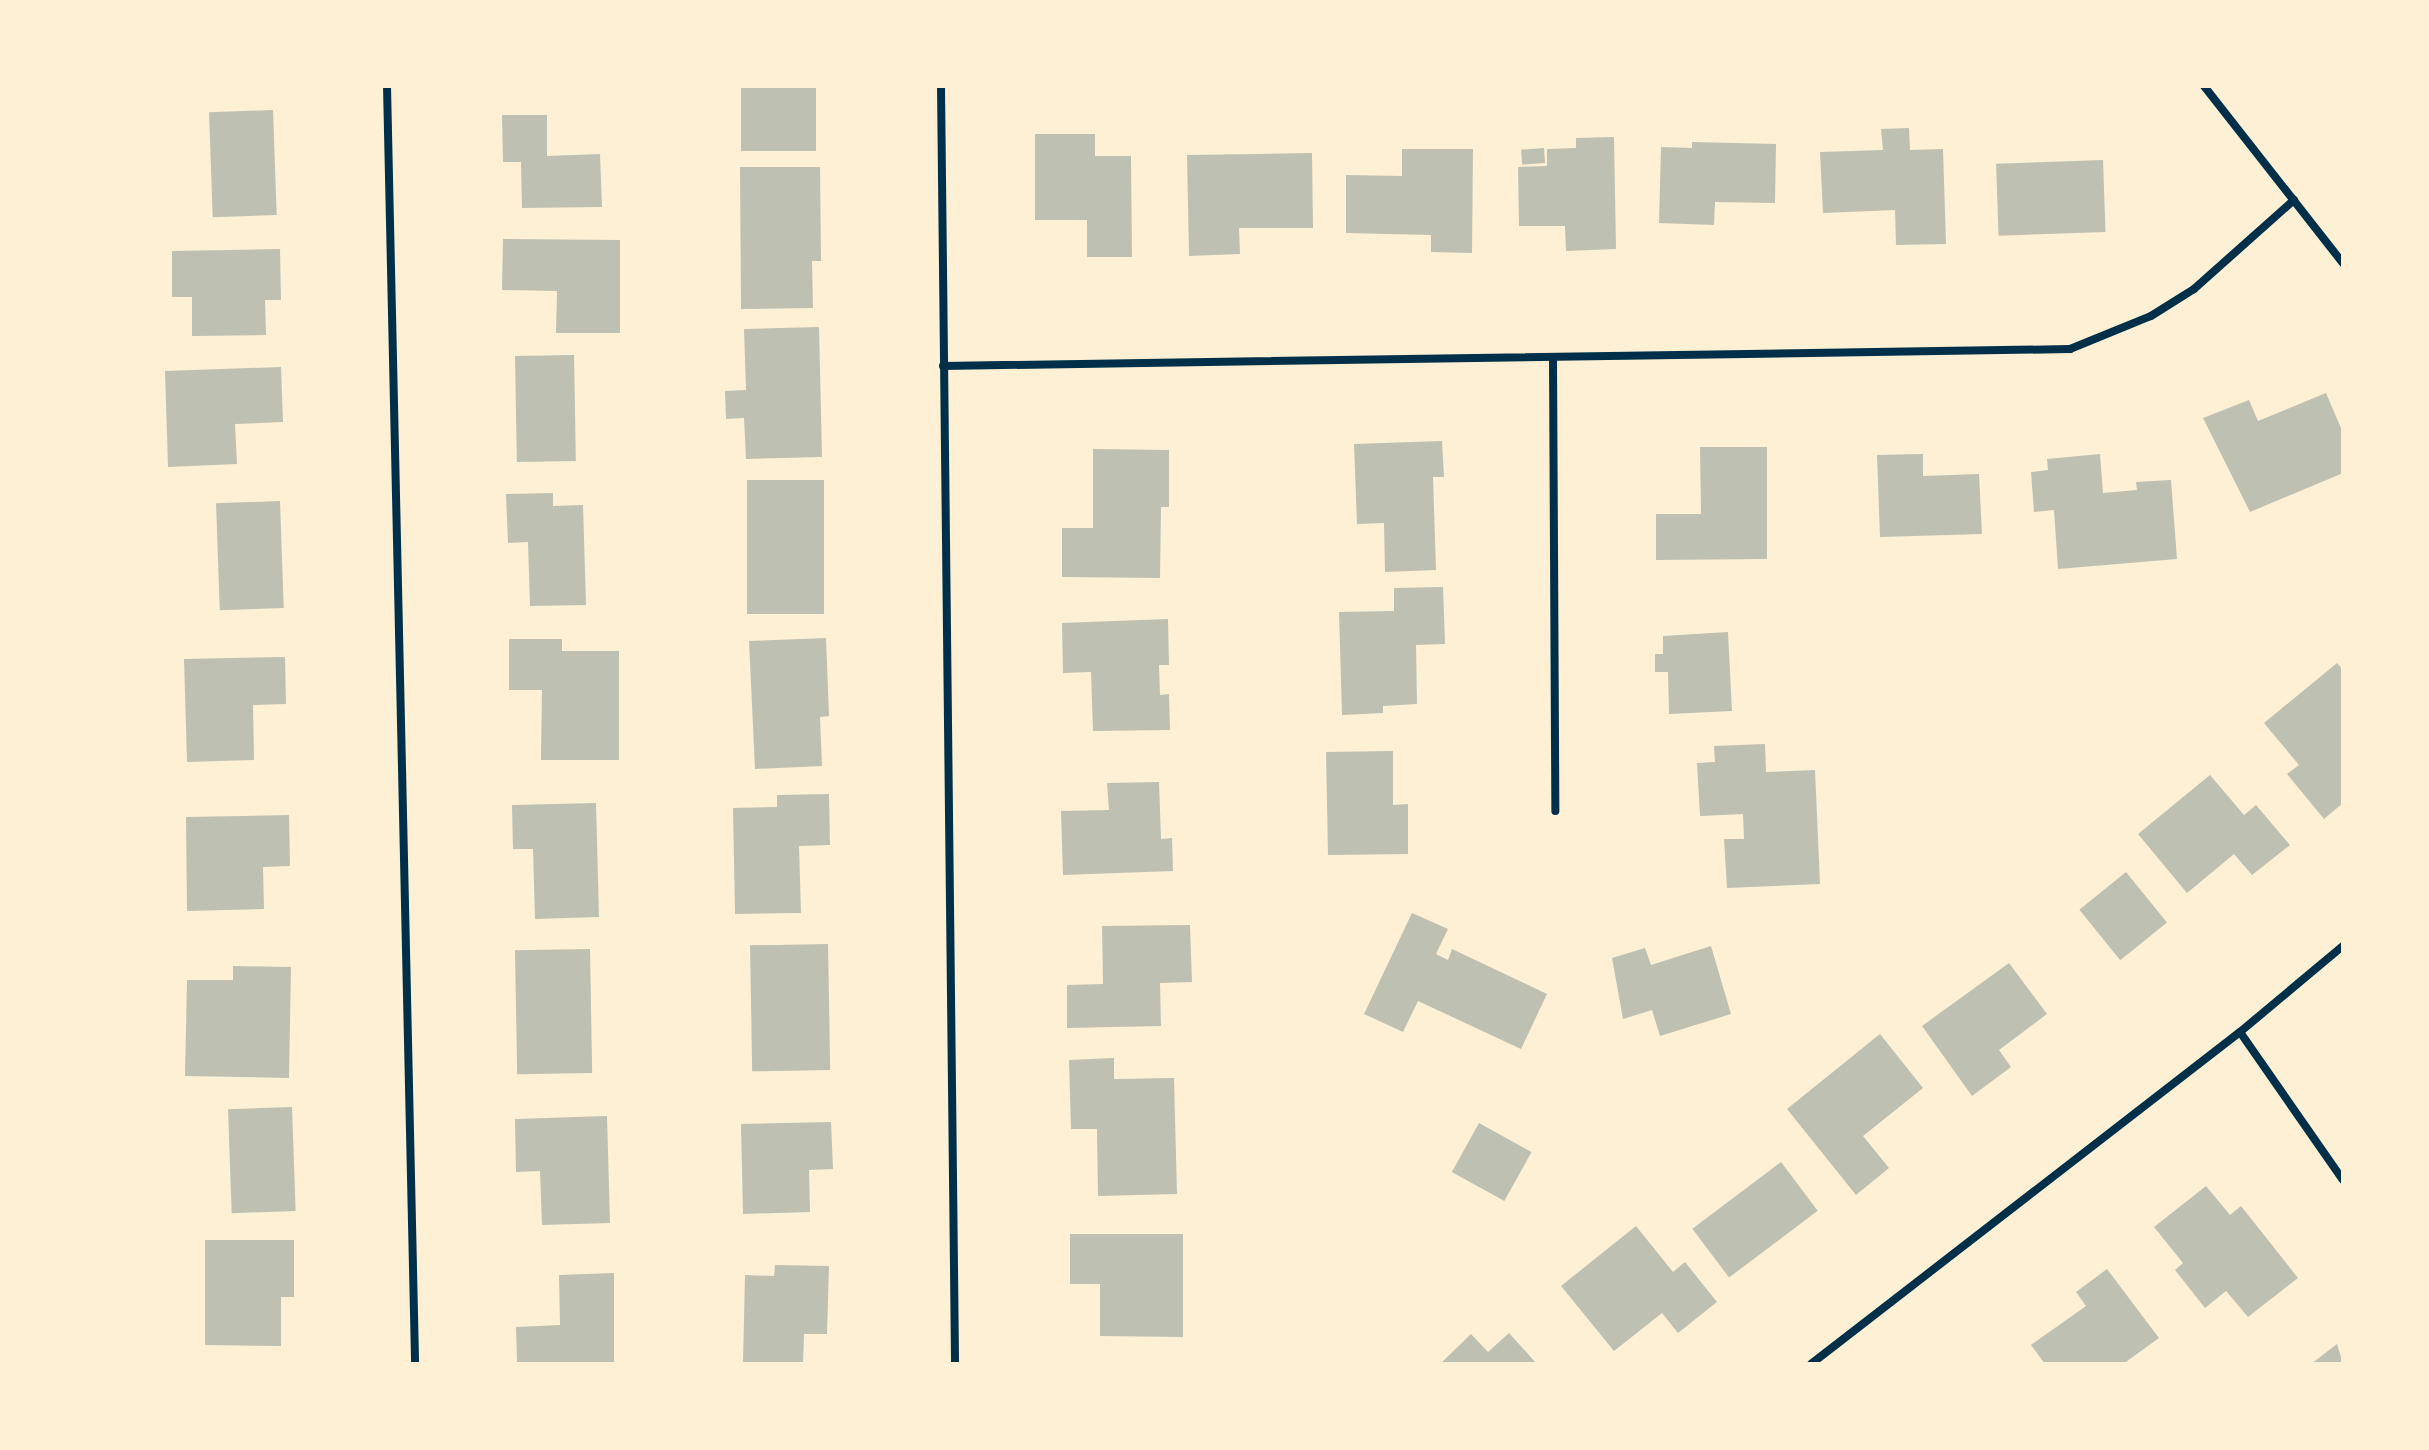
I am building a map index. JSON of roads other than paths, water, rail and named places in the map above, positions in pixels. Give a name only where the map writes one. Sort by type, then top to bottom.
[{"type":"street","points":[[387,86],[415,1364]]},
{"type":"street","points":[[941,86],[955,1364]]},
{"type":"street","points":[[2204,86],[2343,263]]},
{"type":"street","points":[[943,366],[2070,349],[2151,316],[2194,289],[2294,200]]},
{"type":"street","points":[[1553,359],[1555,811]]},
{"type":"street","points":[[1811,1364],[2240,1032],[2343,946]]},
{"type":"street","points":[[2240,1032],[2343,1180]]}]
